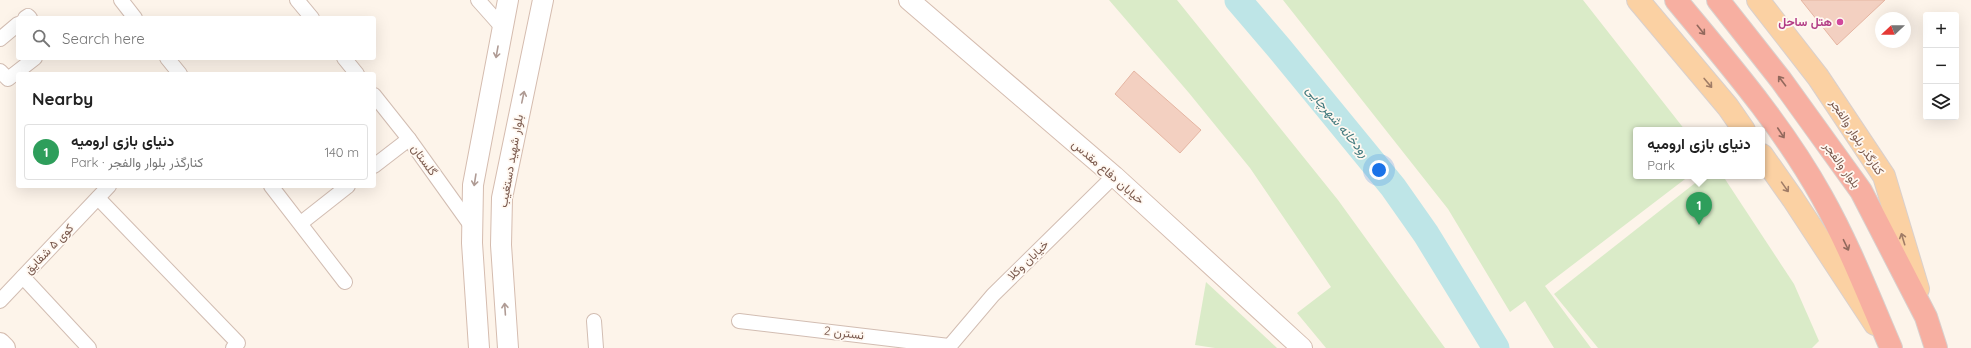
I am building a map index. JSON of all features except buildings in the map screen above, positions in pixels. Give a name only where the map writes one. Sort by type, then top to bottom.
[{"type":"highway","points":[[1676,0],[1767,111],[1822,196],[1855,265],[1891,348]]},
{"type":"highway","name":"بلوار والفجر","points":[[1718,0],[1781,80],[1861,191],[1926,317],[1936,348]]},
{"type":"main road","points":[[478,348],[472,227],[474,185],[508,0]]},
{"type":"main road","name":"بلوار شهید دستغیب","points":[[508,348],[501,245],[502,198],[543,0]]},
{"type":"main road","name":"خیابان دفاع مقدس","points":[[910,0],[1114,176],[1302,348]]},
{"type":"main road","points":[[1638,0],[1728,107],[1742,127]]},
{"type":"main road","name":"کنارگذر بلوار والفجر","points":[[1758,0],[1818,77],[1884,176],[1926,317]]},
{"type":"main road","points":[[1765,159],[1793,199],[1891,348]]},
{"type":"main road","points":[[0,343],[5,348]]},
{"type":"street","points":[[121,0],[133,16]]},
{"type":"street","points":[[297,0],[310,16]]},
{"type":"street","points":[[478,0],[502,27]]},
{"type":"street","points":[[0,39],[16,26]]},
{"type":"street","points":[[17,72],[32,60]]},
{"type":"street","points":[[170,60],[178,72]]},
{"type":"street","points":[[346,60],[355,72]]},
{"type":"street","points":[[0,71],[8,79],[16,73]]},
{"type":"street","name":"گلستان","points":[[376,98],[409,139],[472,227]]},
{"type":"street","points":[[376,164],[409,139]]},
{"type":"street","name":"خیابان وکلا","points":[[948,347],[993,295],[1114,176]]},
{"type":"street","name":"کوی ۵ شقایق","points":[[0,301],[107,188]]},
{"type":"street","points":[[273,188],[345,282]]},
{"type":"street","points":[[301,223],[345,188]]},
{"type":"street","points":[[98,198],[235,345]]},
{"type":"street","points":[[23,277],[89,348]]},
{"type":"street","points":[[594,321],[596,348]]},
{"type":"street","name":"نسترن 2","points":[[739,321],[948,347]]},
{"type":"green space","points":[[1109,0],[1177,0],[1338,200],[1445,348],[1326,348],[1297,313],[1331,287],[1250,168],[1189,93]]},
{"type":"green space","points":[[1283,0],[1583,0],[1683,127],[1633,127],[1633,179],[1685,179],[1545,286],[1591,348],[1554,348],[1525,301],[1510,312],[1448,209]]},
{"type":"green space","points":[[1700,179],[1725,179],[1794,284],[1819,341],[1812,348],[1598,348],[1554,294]]},
{"type":"green space","points":[[1206,282],[1277,348],[1215,348],[1195,345]]},
{"type":"waterway","name":"رودخانه شهرچایی","points":[[1238,0],[1393,187],[1426,234],[1496,348]]},
{"type":"place","name":"هتل ساحل","points":[[1840,22]]},
{"type":"place","name":"دنیای بازی ارومیه","points":[[1699,225]]}]
